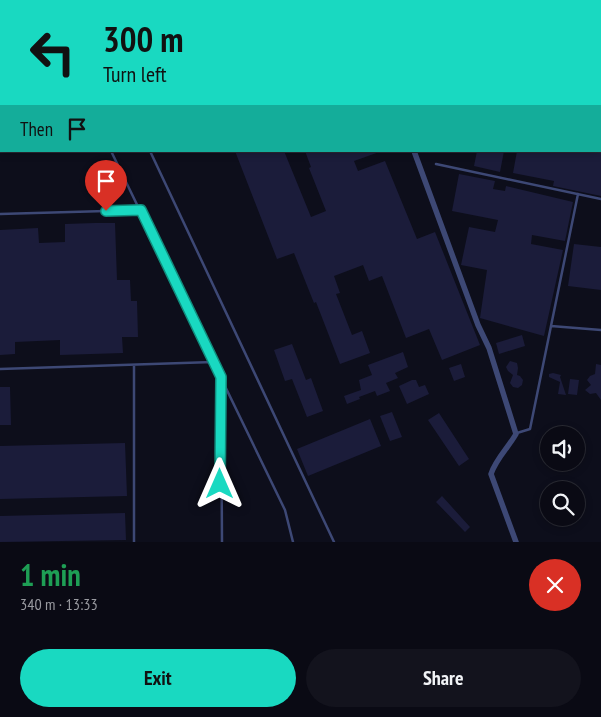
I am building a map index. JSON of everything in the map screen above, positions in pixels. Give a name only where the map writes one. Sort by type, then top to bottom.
[{"type":"street","points":[[414,152],[478,325],[490,348],[516,434],[495,464],[491,474],[516,542]]},
{"type":"lane","points":[[112,152],[285,510],[293,542]]},
{"type":"lane","points":[[150,152],[334,542]]},
{"type":"lane","points":[[436,164],[601,199]]},
{"type":"lane","points":[[516,434],[530,429],[578,194]]},
{"type":"lane","points":[[0,214],[141,210]]},
{"type":"lane","points":[[551,326],[601,330]]},
{"type":"lane","points":[[0,369],[213,362]]},
{"type":"lane","points":[[134,365],[134,542]]},
{"type":"lane","points":[[221,377],[222,542]]},
{"type":"building","points":[[235,152],[284,152],[311,217],[326,211],[309,168],[311,167],[305,152],[379,152],[354,161],[358,171],[385,161],[417,239],[435,232],[480,345],[442,360],[429,329],[406,338],[382,276],[369,281],[363,265],[334,276],[340,293],[336,294],[352,335],[362,331],[370,353],[340,364],[316,302],[314,303],[294,253],[277,259]]},
{"type":"building","points":[[477,152],[504,152],[500,172],[474,166]]},
{"type":"building","points":[[517,152],[601,152],[601,196],[553,186],[554,181],[513,173]]},
{"type":"building","points":[[459,174],[495,181],[493,189],[505,191],[506,186],[573,202],[565,241],[532,235],[531,244],[563,250],[544,336],[480,318],[487,270],[461,265],[469,227],[495,232],[498,220],[452,211]]},
{"type":"building","points":[[115,223],[117,280],[130,280],[131,301],[137,301],[138,337],[122,337],[123,353],[60,355],[60,340],[15,342],[15,354],[0,355],[0,230],[38,228],[39,243],[65,242],[65,224]]},
{"type":"building","points":[[574,244],[601,247],[601,290],[568,286]]},
{"type":"building","points":[[522,335],[525,346],[499,354],[496,343]]},
{"type":"building","points":[[292,344],[306,380],[311,378],[323,411],[307,417],[292,379],[285,381],[274,350]]},
{"type":"building","points":[[403,352],[408,367],[395,373],[398,378],[386,383],[390,391],[377,396],[375,391],[347,404],[344,396],[361,390],[359,380],[372,375],[368,365]]},
{"type":"building","points":[[510,361],[517,363],[517,375],[523,380],[522,385],[518,388],[513,387],[510,383],[513,375],[506,367]]},
{"type":"building","points":[[461,364],[465,377],[454,381],[449,368]]},
{"type":"building","points":[[596,364],[601,365],[601,400],[596,393],[590,394],[585,390],[591,385],[587,380],[595,374]]},
{"type":"building","points":[[549,374],[561,375],[566,395],[558,394],[560,382],[549,377]]},
{"type":"building","points":[[570,379],[579,380],[577,395],[568,394]]},
{"type":"building","points":[[416,380],[419,387],[425,385],[429,394],[407,404],[399,386]]},
{"type":"building","points":[[0,387],[10,387],[11,425],[0,425]]},
{"type":"building","points":[[392,412],[402,437],[390,441],[380,416]]},
{"type":"building","points":[[439,413],[469,459],[459,466],[428,420]]},
{"type":"building","points":[[370,419],[381,446],[308,476],[297,449]]},
{"type":"building","points":[[125,443],[127,496],[0,499],[0,446]]},
{"type":"building","points":[[442,496],[470,527],[465,532],[436,502]]},
{"type":"building","points":[[125,513],[126,540],[0,542],[0,516]]},
{"type":"route","points":[[106,211],[141,210],[221,377],[220,484]]}]
